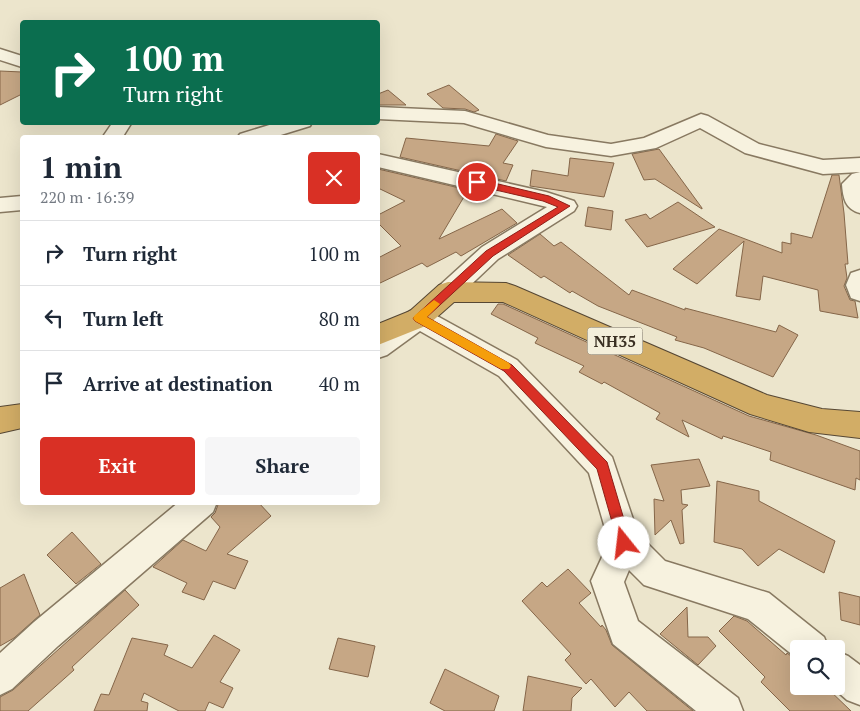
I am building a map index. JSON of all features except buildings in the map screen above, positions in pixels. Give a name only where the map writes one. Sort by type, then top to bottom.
[{"type":"highway","points":[[380,334],[419,318],[448,292]]},
{"type":"highway","name":"NH35","points":[[448,292],[506,293],[760,405],[802,418],[840,425],[860,425]]},
{"type":"highway","points":[[0,420],[20,416]]},
{"type":"street","points":[[0,54],[20,61]]},
{"type":"street","points":[[380,113],[464,118],[546,141],[611,150],[649,144],[701,120],[752,149],[823,167],[860,166]]},
{"type":"street","points":[[256,135],[292,125]]},
{"type":"street","points":[[380,161],[546,199],[566,206],[490,253],[448,292]]},
{"type":"street","points":[[860,179],[852,184],[854,199],[860,206]]},
{"type":"street","points":[[0,204],[20,203]]},
{"type":"street","points":[[860,279],[858,285],[860,292]]},
{"type":"street","points":[[380,347],[419,318],[508,368],[602,466],[624,543],[655,574],[757,605],[801,640]]},
{"type":"street","points":[[0,677],[46,634],[198,505]]},
{"type":"street","points":[[624,543],[607,581],[625,632],[725,711]]},
{"type":"street","points":[[845,675],[860,687]]},
{"type":"slow traffic","points":[[434,304],[419,318],[505,366]]},
{"type":"route","points":[[477,182],[546,199],[566,206],[490,253],[419,318],[508,368],[602,466],[624,543]]}]
